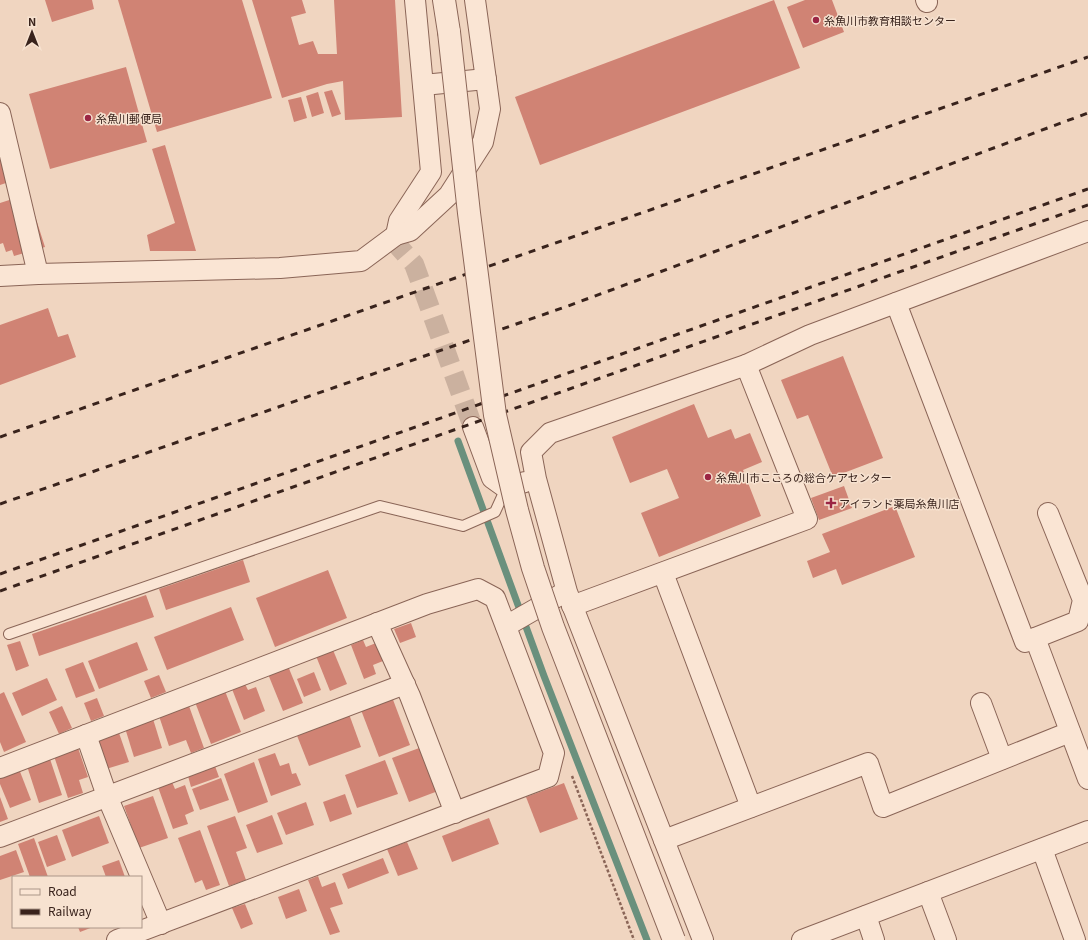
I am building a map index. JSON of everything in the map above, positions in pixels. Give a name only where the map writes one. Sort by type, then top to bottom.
[{"type":"street","points":[[396,235],[399,221],[431,172],[415,0]]},
{"type":"street","points":[[444,0],[449,32],[469,213],[496,415],[517,510],[532,568],[674,940]]},
{"type":"street","points":[[0,276],[280,268],[362,261],[396,235],[410,232],[449,195],[483,142],[490,109],[475,0]]},
{"type":"street","points":[[422,85],[486,80]]},
{"type":"street","points":[[0,113],[38,274]]},
{"type":"street","points":[[703,940],[569,599],[536,479],[531,452],[550,433],[746,365],[810,335],[1088,231]]},
{"type":"street","points":[[896,303],[1025,642],[1078,621],[1083,600],[1048,513]]},
{"type":"street","points":[[506,626],[569,599],[663,573],[807,519],[746,365]]},
{"type":"street","points":[[473,427],[492,478],[506,488],[536,479]]},
{"type":"street","points":[[663,573],[751,807]]},
{"type":"street","points":[[0,768],[427,604],[478,589],[495,598],[554,753],[548,777],[157,930],[117,940]]},
{"type":"street","points":[[377,623],[405,684],[455,813]]},
{"type":"street","points":[[1035,638],[1088,779]]},
{"type":"street","points":[[0,837],[405,684]]},
{"type":"street","points":[[981,703],[1002,760]]},
{"type":"street","points":[[664,840],[868,762],[884,807],[1070,732]]},
{"type":"street","points":[[86,735],[137,876]]},
{"type":"street","points":[[803,940],[1088,831]]},
{"type":"street","points":[[1042,849],[1074,940]]},
{"type":"street","points":[[142,889],[157,930]]},
{"type":"street","points":[[928,892],[946,940]]},
{"type":"street","points":[[866,916],[874,940]]},
{"type":"lane","points":[[9,634],[380,506],[463,526],[495,512],[506,488]]},
{"type":"path","points":[[552,762],[569,769],[634,940]]},
{"type":"building","points":[[45,0],[92,0],[94,9],[52,22]]},
{"type":"building","points":[[118,0],[242,0],[272,98],[157,132]]},
{"type":"building","points":[[252,0],[302,0],[306,13],[291,17],[299,45],[313,41],[318,54],[337,54],[334,0],[395,0],[402,117],[345,120],[343,81],[327,84],[282,98]]},
{"type":"building","points":[[774,0],[800,68],[540,165],[515,97]]},
{"type":"building","name":"糸魚川市教育相談センター","points":[[805,0],[832,0],[844,32],[803,48],[787,7]]},
{"type":"building","points":[[126,67],[147,142],[50,169],[29,94]]},
{"type":"building","points":[[332,90],[341,114],[332,117],[324,92]]},
{"type":"building","points":[[318,92],[324,113],[312,117],[306,96]]},
{"type":"building","points":[[301,97],[307,118],[294,122],[288,100]]},
{"type":"building","points":[[0,127],[18,179],[0,185]]},
{"type":"building","points":[[165,145],[196,251],[150,251],[147,235],[175,223],[152,149]]},
{"type":"building","points":[[28,194],[45,247],[14,256],[12,250],[6,252],[3,243],[0,244],[0,203]]},
{"type":"building","points":[[48,308],[58,337],[68,334],[76,357],[0,385],[0,325]]},
{"type":"building","points":[[843,356],[883,458],[833,477],[808,415],[797,419],[781,380]]},
{"type":"building","name":"糸魚川市こころの総合ケアセンター","points":[[694,404],[708,438],[731,429],[735,439],[750,433],[762,462],[743,470],[761,516],[659,557],[641,513],[679,498],[667,469],[630,483],[612,437]]},
{"type":"building","name":"アイランド薬局糸魚川店","points":[[844,486],[852,508],[819,520],[811,498]]},
{"type":"building","points":[[895,506],[915,557],[842,585],[836,569],[813,578],[807,561],[830,552],[822,534]]},
{"type":"building","points":[[243,560],[250,582],[166,610],[159,589]]},
{"type":"building","points":[[328,570],[347,618],[275,647],[256,598]]},
{"type":"building","points":[[146,595],[154,617],[39,656],[32,634]]},
{"type":"building","points":[[231,607],[244,640],[167,670],[154,637]]},
{"type":"building","points":[[411,623],[416,637],[400,643],[394,629]]},
{"type":"building","points":[[363,640],[366,647],[376,643],[383,661],[373,665],[376,674],[364,679],[351,645]]},
{"type":"building","points":[[20,641],[29,666],[16,671],[7,645]]},
{"type":"building","points":[[137,642],[148,670],[99,689],[88,661]]},
{"type":"building","points":[[333,650],[347,684],[330,691],[316,656]]},
{"type":"building","points":[[83,662],[95,691],[76,698],[65,669]]},
{"type":"building","points":[[288,666],[303,703],[283,711],[268,674]]},
{"type":"building","points":[[314,672],[321,690],[304,697],[297,679]]},
{"type":"building","points":[[159,675],[166,692],[151,698],[144,681]]},
{"type":"building","points":[[47,678],[57,700],[22,716],[12,693]]},
{"type":"building","points":[[245,684],[248,690],[256,687],[265,711],[244,720],[232,689]]},
{"type":"building","points":[[225,691],[241,732],[211,744],[195,702]]},
{"type":"building","points":[[4,692],[26,742],[4,752],[0,742],[0,694]]},
{"type":"building","points":[[392,697],[410,745],[379,757],[361,710]]},
{"type":"building","points":[[97,698],[104,716],[91,721],[84,703]]},
{"type":"building","points":[[62,706],[72,728],[59,734],[49,712]]},
{"type":"building","points":[[189,706],[204,748],[191,753],[186,740],[169,746],[159,716]]},
{"type":"building","points":[[349,714],[361,747],[309,766],[296,733]]},
{"type":"building","points":[[153,719],[162,748],[134,757],[125,728]]},
{"type":"building","points":[[119,733],[129,762],[106,769],[96,740]]},
{"type":"building","points":[[422,747],[438,791],[409,802],[392,758]]},
{"type":"building","points":[[78,748],[88,777],[79,780],[83,793],[68,798],[54,756]]},
{"type":"building","points":[[275,753],[280,766],[289,763],[292,774],[296,773],[301,785],[271,796],[258,759]]},
{"type":"building","points":[[50,759],[62,795],[39,803],[27,766]]},
{"type":"building","points":[[385,760],[398,794],[357,808],[345,775]]},
{"type":"building","points":[[254,762],[268,802],[238,813],[224,774]]},
{"type":"building","points":[[215,766],[219,777],[191,787],[188,776]]},
{"type":"building","points":[[19,769],[31,800],[10,808],[0,784],[0,777]]},
{"type":"building","points":[[221,778],[229,800],[200,810],[192,789]]},
{"type":"building","points":[[172,782],[175,789],[185,785],[194,811],[185,815],[188,824],[173,829],[158,787]]},
{"type":"building","points":[[564,783],[578,819],[540,833],[526,797]]},
{"type":"building","points":[[345,794],[352,814],[330,822],[323,802]]},
{"type":"building","points":[[153,796],[168,838],[139,848],[124,806]]},
{"type":"building","points":[[0,797],[8,819],[0,822]]},
{"type":"building","points":[[306,802],[314,825],[286,835],[277,813]]},
{"type":"building","points":[[272,815],[283,844],[257,853],[246,825]]},
{"type":"building","points":[[99,816],[109,843],[72,857],[62,830]]},
{"type":"building","points":[[235,816],[247,848],[236,852],[246,880],[229,886],[207,826]]},
{"type":"building","points":[[489,818],[499,844],[452,862],[442,836]]},
{"type":"building","points":[[200,830],[220,885],[206,890],[202,880],[195,883],[178,838]]},
{"type":"building","points":[[57,835],[66,860],[47,867],[38,842]]},
{"type":"building","points":[[34,838],[48,876],[30,876],[18,844]]},
{"type":"building","points":[[407,842],[418,869],[398,876],[387,849]]},
{"type":"building","points":[[16,850],[24,872],[0,880],[0,856]]},
{"type":"building","points":[[383,858],[389,873],[348,889],[342,874]]},
{"type":"building","points":[[119,860],[125,876],[106,876],[102,866]]},
{"type":"building","points":[[318,876],[322,887],[335,882],[343,904],[330,908],[340,932],[330,935],[308,880]]},
{"type":"building","points":[[299,889],[307,911],[286,919],[278,897]]},
{"type":"building","points":[[245,904],[253,924],[241,929],[232,908]]},
{"type":"building","points":[[78,928],[90,928],[80,932]]},
{"type":"waterway","points":[[458,441],[544,676],[647,940]]},
{"type":"tunnel","points":[[392,239],[414,264],[473,427]]},
{"type":"railway","points":[[0,437],[1088,57]]},
{"type":"railway","points":[[0,504],[568,306],[1088,113]]},
{"type":"railway","points":[[0,574],[1088,189]]},
{"type":"railway","points":[[0,591],[1088,205]]},
{"type":"place","name":"糸魚川市教育相談センター","points":[[816,20]]},
{"type":"place","name":"糸魚川郵便局","points":[[88,118]]},
{"type":"place","name":"糸魚川市こころの総合ケアセンター","points":[[708,477]]},
{"type":"place","name":"アイランド薬局糸魚川店","points":[[831,503]]}]
